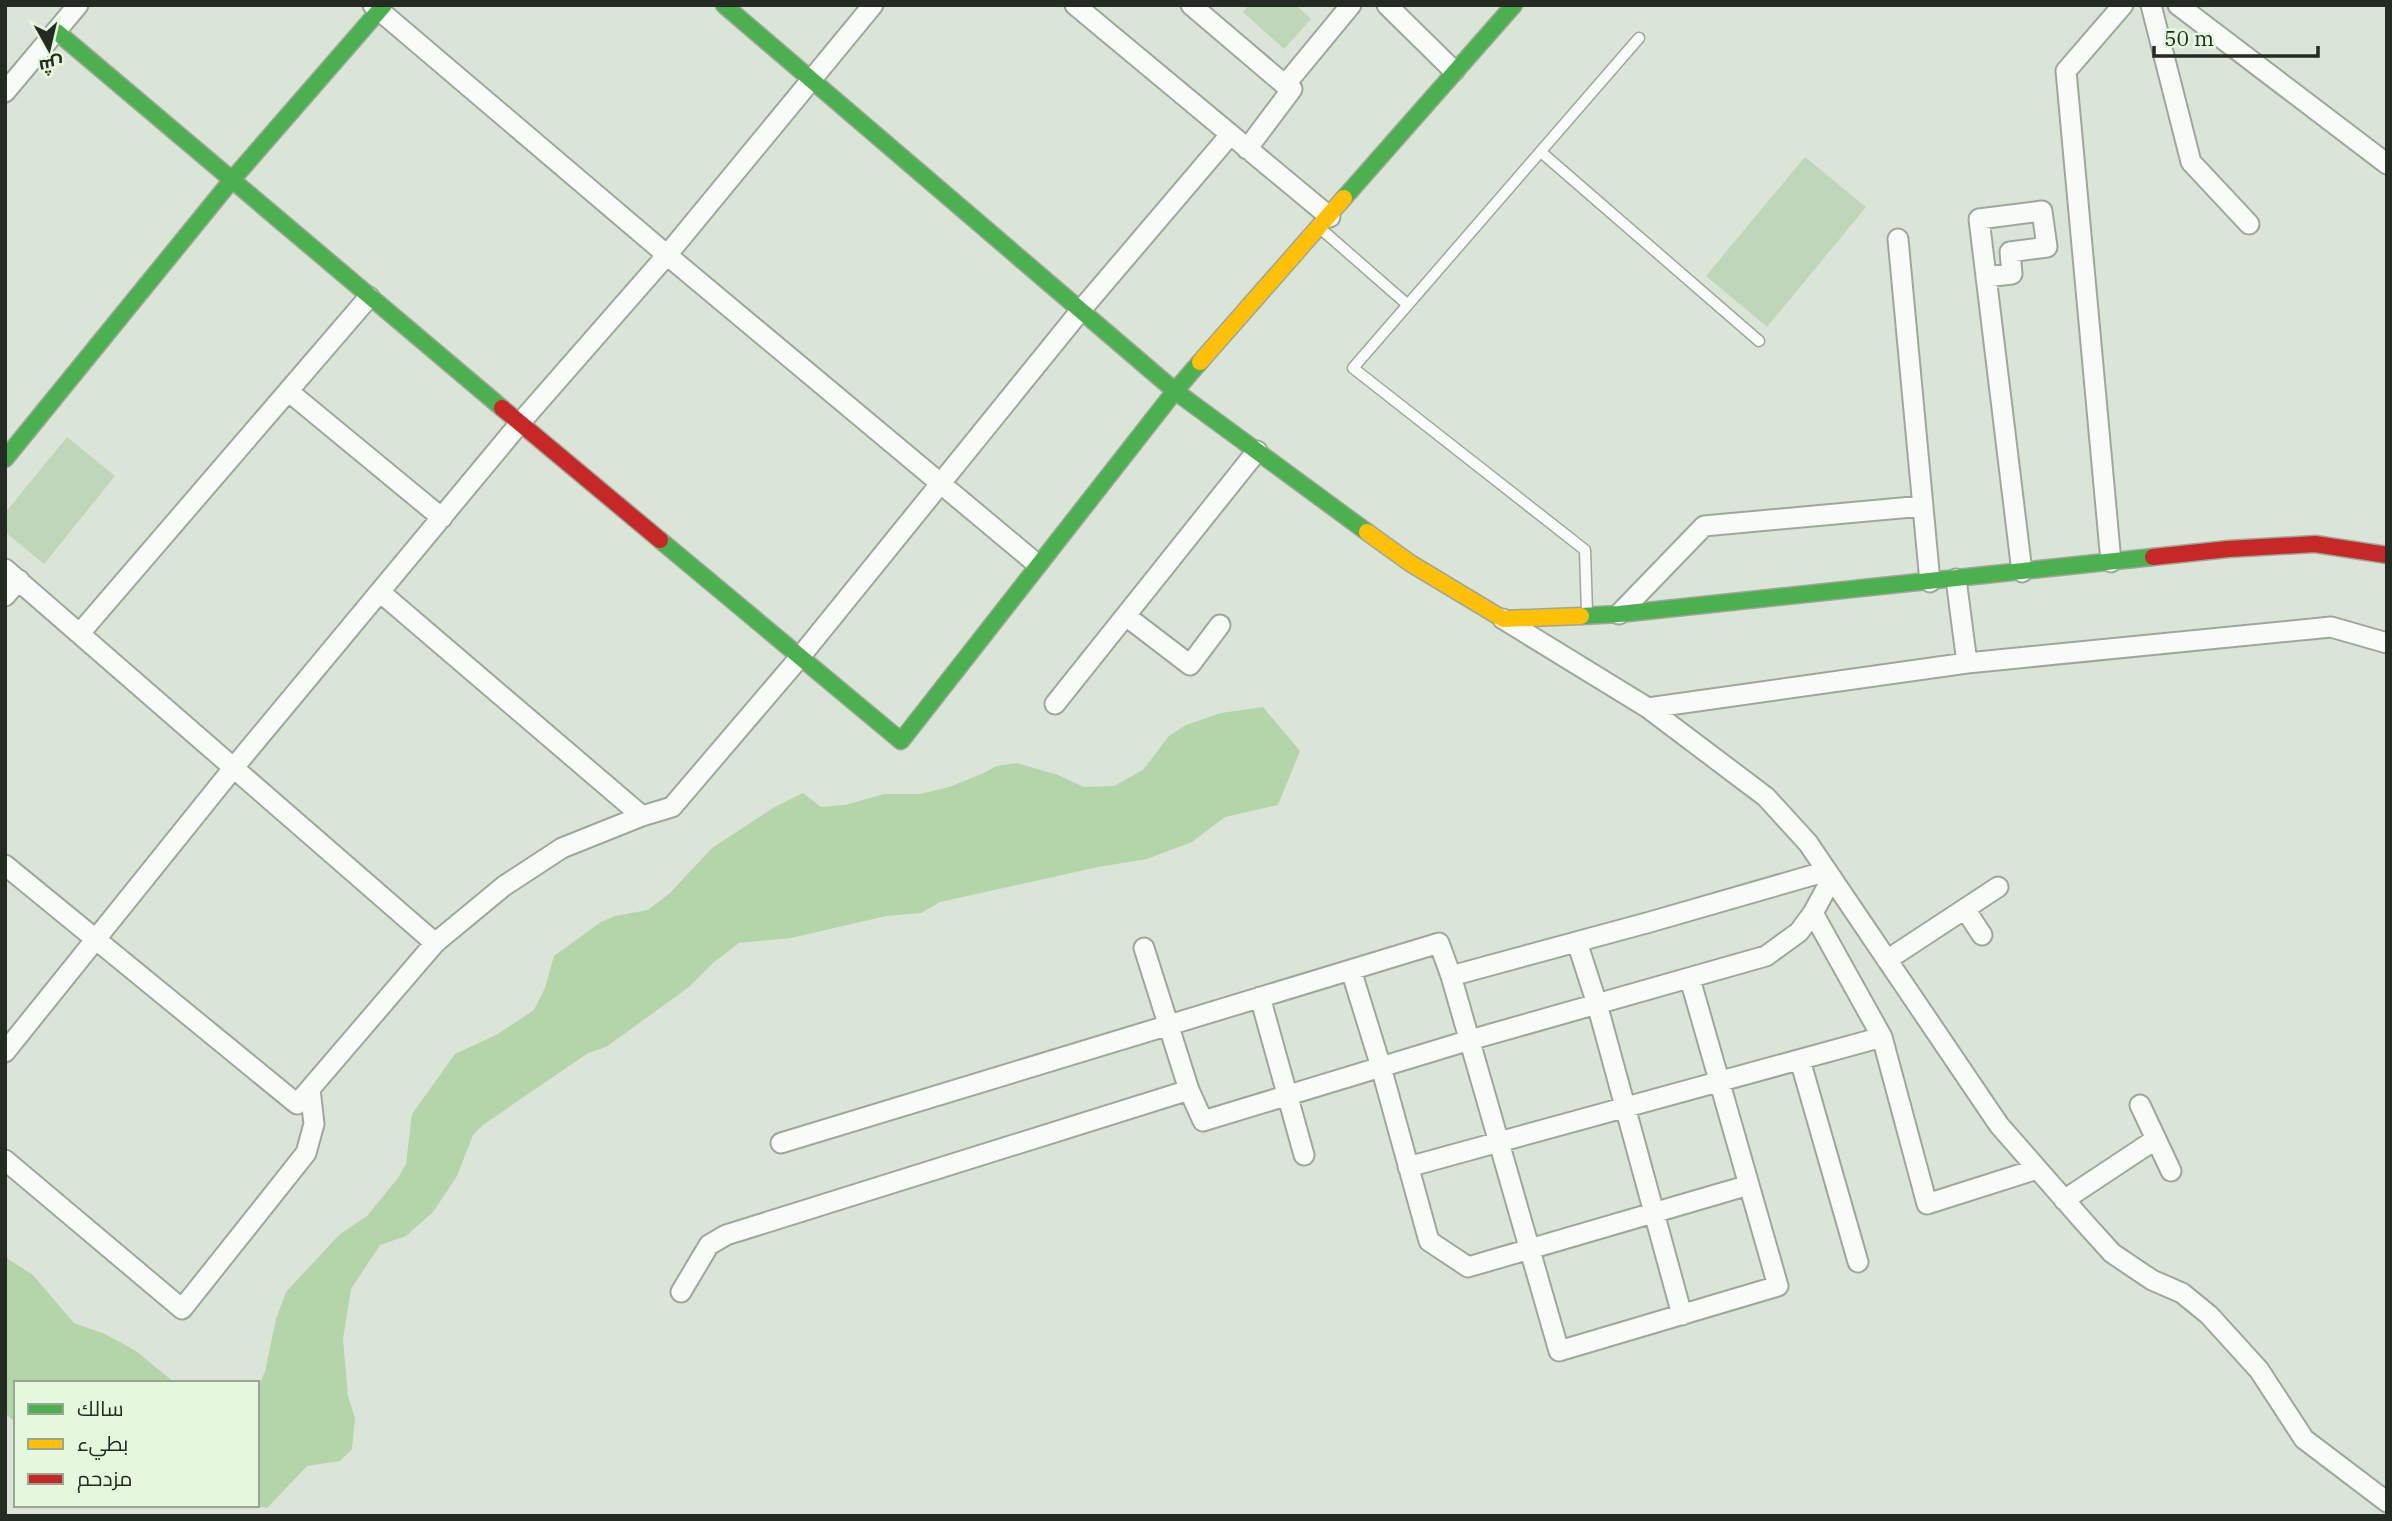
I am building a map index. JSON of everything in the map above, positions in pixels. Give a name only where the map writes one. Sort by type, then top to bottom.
[{"type":"street","points":[[5,92],[78,5]]},
{"type":"street","points":[[724,5],[1175,391],[1410,563],[1648,708],[1766,797],[1808,843],[1999,1125],[2064,1200],[2112,1253],[2152,1280],[2182,1293],[2209,1315],[2259,1370],[2304,1439],[2387,1502]]},
{"type":"street","points":[[5,1052],[235,766],[520,423],[667,255],[873,5]]},
{"type":"street","points":[[1074,5],[1247,149],[1325,223]]},
{"type":"street","points":[[1191,5],[1292,89],[1247,149]]},
{"type":"street","points":[[1285,85],[1351,5]]},
{"type":"street","points":[[1387,5],[1454,71]]},
{"type":"street","points":[[57,32],[369,297],[901,741],[1175,391],[1514,5]]},
{"type":"street","points":[[2111,562],[2066,71],[2123,5]]},
{"type":"street","points":[[2151,5],[2191,162],[2249,224]]},
{"type":"street","points":[[2178,5],[2387,164]]},
{"type":"street","points":[[5,459],[231,181],[379,7],[667,255],[1037,564]]},
{"type":"street","points":[[5,865],[297,1104],[435,943],[504,886],[562,848],[672,807],[800,657],[1081,310],[1230,135]]},
{"type":"street","points":[[1986,277],[2012,274],[2010,252],[2047,247],[2042,211],[1979,219],[1986,277],[2022,572]]},
{"type":"street","points":[[1898,239],[1930,582]]},
{"type":"street","points":[[80,633],[369,297]]},
{"type":"street","points":[[288,391],[442,518]]},
{"type":"street","points":[[1055,704],[1257,451]]},
{"type":"street","points":[[1619,614],[1704,526],[1923,506]]},
{"type":"street","points":[[1503,619],[1619,614],[2228,549],[2315,544],[2387,555]]},
{"type":"street","points":[[5,596],[12,574],[435,943]]},
{"type":"street","points":[[1956,579],[1967,663]]},
{"type":"street","points":[[380,592],[642,816]]},
{"type":"street","points":[[1126,616],[1190,665],[1220,625]]},
{"type":"street","points":[[1648,708],[1967,663],[2331,627],[2387,643]]},
{"type":"street","points":[[1144,948],[1189,1090],[1203,1121],[1469,1040],[1766,956],[1799,932],[1813,913],[1830,875]]},
{"type":"street","points":[[1451,976],[1830,875]]},
{"type":"street","points":[[1887,960],[1998,887]]},
{"type":"street","points":[[1965,909],[1982,935]]},
{"type":"street","points":[[1813,913],[1882,1037],[1927,1204],[2037,1169]]},
{"type":"street","points":[[1577,942],[1597,1004],[1682,1315]]},
{"type":"street","points":[[781,1143],[1439,943],[1451,976],[1559,1351],[1778,1286],[1690,979]]},
{"type":"street","points":[[1351,970],[1429,1241],[1468,1267],[1749,1185]]},
{"type":"street","points":[[1260,997],[1304,1155]]},
{"type":"street","points":[[1408,1167],[1882,1037]]},
{"type":"street","points":[[1800,1060],[1858,1262]]},
{"type":"street","points":[[5,1160],[182,1308],[306,1153],[314,1124],[310,1089]]},
{"type":"street","points":[[681,1292],[709,1245],[726,1235],[1189,1090]]},
{"type":"street","points":[[2140,1105],[2171,1171]]},
{"type":"street","points":[[2064,1200],[2156,1139]]},
{"type":"lane","points":[[1587,614],[1585,550],[1353,368],[1639,38]]},
{"type":"lane","points":[[1541,152],[1759,341]]},
{"type":"lane","points":[[1325,223],[1408,305]]},
{"type":"green space","points":[[1249,5],[1296,5],[1311,19],[1284,49],[1243,12]]},
{"type":"green space","points":[[1805,157],[1866,207],[1767,327],[1706,276]]},
{"type":"green space","points":[[67,437],[115,476],[44,564],[5,532],[5,513]]},
{"type":"green space","points":[[1263,707],[1300,751],[1278,805],[1225,817],[1192,842],[1147,859],[1098,867],[940,902],[921,913],[886,916],[791,938],[739,943],[713,963],[689,987],[606,1047],[588,1053],[483,1125],[473,1135],[457,1176],[433,1212],[406,1236],[380,1245],[351,1289],[343,1339],[348,1396],[355,1418],[352,1449],[340,1461],[307,1466],[267,1508],[259,1507],[259,1384],[265,1372],[276,1319],[286,1292],[340,1234],[367,1216],[398,1178],[406,1164],[412,1114],[455,1054],[498,1034],[534,1010],[545,988],[554,956],[601,922],[615,916],[648,910],[670,893],[712,848],[773,808],[803,793],[821,807],[845,805],[884,794],[920,794],[949,787],[996,766],[1017,763],[1058,775],[1084,787],[1114,786],[1143,770],[1169,736],[1186,725],[1221,713]]},
{"type":"green space","points":[[5,1252],[8,1259],[33,1275],[74,1323],[105,1334],[136,1351],[173,1381],[14,1381],[14,1421],[5,1413]]},
{"type":"traffic: fast","points":[[5,459],[231,181],[384,5]]},
{"type":"traffic: fast","points":[[724,5],[1175,391],[1367,532]]},
{"type":"traffic: fast","points":[[1344,198],[1514,5]]},
{"type":"traffic: fast","points":[[57,32],[502,408]]},
{"type":"traffic: fast","points":[[660,540],[901,741],[1200,362]]},
{"type":"traffic: fast","points":[[1581,616],[2153,557]]},
{"type":"traffic: slow","points":[[1200,362],[1344,198]]},
{"type":"traffic: slow","points":[[1367,532],[1410,563],[1503,619],[1581,616]]},
{"type":"traffic: jam","points":[[502,408],[660,540]]},
{"type":"traffic: jam","points":[[2153,557],[2315,544],[2387,555]]}]
